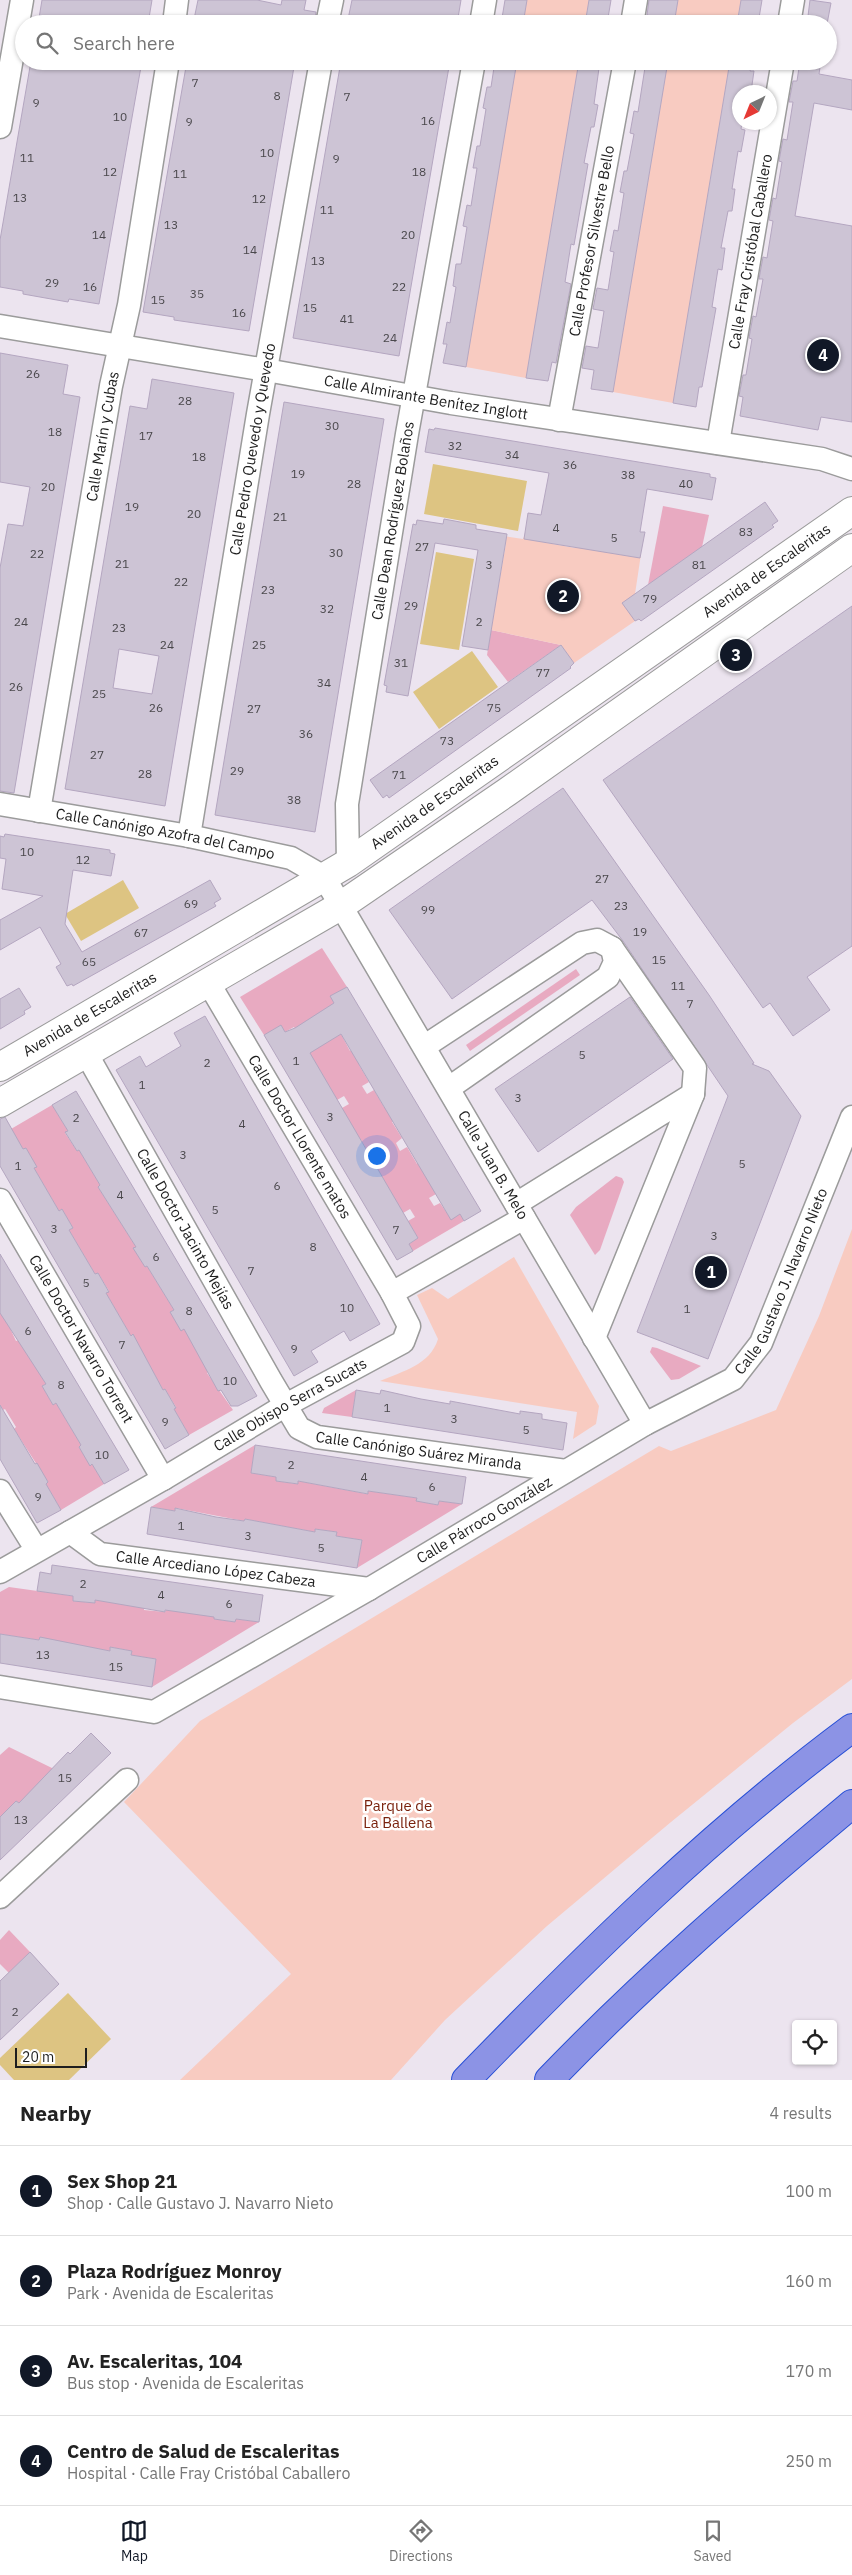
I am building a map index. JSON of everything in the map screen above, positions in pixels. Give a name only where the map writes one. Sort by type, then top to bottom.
[{"type":"highway","points":[[466,2080],[575,1968],[707,1846],[852,1728]]},
{"type":"highway","points":[[549,2080],[600,2027],[725,1913],[852,1804]]},
{"type":"street","points":[[19,15],[22,0]]},
{"type":"street","points":[[176,15],[178,0]]},
{"type":"street","points":[[330,15],[332,0]]},
{"type":"street","points":[[482,15],[485,0]]},
{"type":"street","points":[[634,15],[636,0]]},
{"type":"street","points":[[790,15],[793,0]]},
{"type":"street","points":[[0,127],[15,40]]},
{"type":"street","name":"Calle Marín y Cubas","points":[[39,811],[111,386],[129,305],[167,70]]},
{"type":"street","name":"Calle Pedro Quevedo y Quevedo","points":[[189,836],[266,370],[319,70]]},
{"type":"street","name":"Calle Dean Rodríguez Bolaños","points":[[348,863],[347,804],[415,396],[472,70]]},
{"type":"street","name":"Calle Profesor Silvestre Bello","points":[[559,420],[623,70]]},
{"type":"street","name":"Calle Fray Cristóbal Caballero","points":[[718,443],[781,70]]},
{"type":"street","name":"Calle Almirante Benítez Inglott","points":[[0,326],[559,420],[822,459],[852,469]]},
{"type":"street","name":"Avenida de Escaleritas","points":[[0,1067],[348,863],[852,511]]},
{"type":"street","name":"Avenida de Escaleritas","points":[[0,1103],[342,905],[507,792],[852,548]]},
{"type":"street","name":"Calle Canónigo Azofra del Campo","points":[[0,804],[189,836],[291,858],[324,877]]},
{"type":"street","name":"Calle Juan B. Melo","points":[[324,877],[425,1046],[645,1424]]},
{"type":"street","points":[[425,1046],[582,943],[597,940],[612,948],[695,1068],[693,1094],[594,1338]]},
{"type":"street","points":[[449,1088],[608,977],[614,962],[612,948]]},
{"type":"street","name":"Calle Doctor Llorente matos","points":[[208,982],[392,1293]]},
{"type":"street","name":"Calle Doctor Jacinto Mejías","points":[[86,1052],[270,1382],[286,1404]]},
{"type":"street","points":[[392,1293],[520,1211],[693,1094]]},
{"type":"street","name":"Calle Gustavo J. Navarro Nieto","points":[[645,1424],[732,1378],[761,1343],[852,1117]]},
{"type":"street","name":"Calle Doctor Navarro Torrent","points":[[0,1200],[163,1479]]},
{"type":"street","name":"Calle Obispo Serra Sucats","points":[[0,1572],[36,1549],[70,1532],[163,1479],[286,1404],[403,1342],[409,1326],[392,1293]]},
{"type":"street","name":"Calle Canónigo Suárez Miranda","points":[[286,1404],[299,1428],[317,1437],[566,1471]]},
{"type":"street","name":"Calle Párroco González","points":[[0,1687],[154,1712],[323,1616],[645,1424]]},
{"type":"street","points":[[0,1491],[36,1549]]},
{"type":"street","name":"Calle Arcediano López Cabeza","points":[[70,1532],[100,1554],[369,1589]]},
{"type":"street","points":[[323,1616],[329,1583]]},
{"type":"street","points":[[0,1897],[127,1780]]},
{"type":"shaded area","points":[[433,464],[527,481],[518,531],[424,514]]},
{"type":"shaded area","points":[[663,506],[709,515],[702,547],[648,585]]},
{"type":"shaded area","points":[[436,552],[474,559],[459,650],[420,644]]},
{"type":"shaded area","points":[[491,630],[561,645],[508,682],[487,655]]},
{"type":"shaded area","points":[[472,651],[498,687],[439,729],[413,692]]},
{"type":"shaded area","points":[[123,880],[139,908],[81,941],[65,914]]},
{"type":"shaded area","points":[[322,948],[347,987],[331,996],[334,1003],[334,1038],[341,1034],[350,1051],[359,1046],[368,1060],[359,1065],[369,1082],[362,1086],[367,1094],[374,1090],[384,1107],[393,1102],[401,1116],[392,1122],[402,1138],[396,1143],[400,1151],[407,1147],[417,1164],[426,1158],[436,1194],[429,1198],[434,1206],[440,1203],[451,1219],[460,1214],[464,1221],[413,1251],[409,1244],[418,1238],[408,1221],[415,1217],[410,1209],[403,1213],[375,1165],[382,1161],[377,1153],[370,1156],[361,1140],[351,1145],[342,1108],[349,1104],[344,1096],[337,1100],[294,1027],[285,1032],[281,1026],[264,1035],[240,997]]},
{"type":"shaded area","points":[[576,969],[580,975],[470,1051],[466,1045]]},
{"type":"shaded area","points":[[52,1105],[68,1131],[65,1133],[77,1151],[79,1150],[100,1185],[98,1187],[136,1247],[134,1248],[145,1267],[147,1266],[174,1310],[170,1312],[185,1329],[209,1371],[207,1373],[233,1410],[189,1435],[174,1409],[176,1407],[165,1389],[163,1390],[133,1335],[131,1336],[106,1293],[109,1291],[98,1273],[95,1274],[69,1230],[73,1228],[62,1209],[59,1211],[34,1168],[36,1167],[26,1148],[23,1149],[11,1129]]},
{"type":"shaded area","points":[[616,1176],[622,1178],[624,1182],[600,1250],[595,1255],[570,1215],[576,1207]]},
{"type":"shaded area","points":[[0,1307],[16,1341],[19,1340],[46,1384],[42,1386],[53,1405],[56,1403],[81,1445],[79,1447],[104,1484],[61,1510],[46,1484],[48,1482],[14,1429],[16,1427],[5,1409],[3,1410],[0,1405]]},
{"type":"shaded area","points":[[652,1347],[701,1366],[679,1379],[671,1380],[650,1352]]},
{"type":"shaded area","points":[[356,1390],[352,1417],[322,1413],[324,1408]]},
{"type":"shaded area","points":[[255,1445],[251,1473],[276,1477],[276,1481],[297,1484],[298,1481],[367,1494],[368,1491],[417,1498],[417,1501],[438,1505],[439,1501],[462,1504],[357,1568],[362,1540],[336,1536],[337,1532],[315,1529],[315,1532],[176,1508],[175,1511],[151,1507]]},
{"type":"shaded area","points":[[9,1587],[73,1596],[73,1601],[95,1603],[95,1600],[144,1607],[144,1610],[165,1612],[166,1610],[214,1616],[214,1619],[235,1622],[236,1619],[259,1622],[152,1687],[156,1659],[131,1655],[132,1651],[110,1647],[110,1651],[40,1638],[39,1640],[0,1634],[0,1592]]},
{"type":"shaded area","points":[[9,1747],[54,1769],[19,1803],[16,1801],[1,1816],[0,1822],[0,1755]]},
{"type":"shaded area","points":[[9,1930],[30,1952],[9,1973],[0,1964],[0,1940]]},
{"type":"shaded area","points":[[68,1993],[111,2039],[69,2080],[14,2080],[0,2065],[0,2058]]},
{"type":"green space","points":[[527,0],[589,0],[586,15],[524,15]]},
{"type":"green space","points":[[678,0],[741,0],[738,15],[676,15]]},
{"type":"green space","points":[[516,70],[577,70],[526,378],[466,367]]},
{"type":"green space","points":[[667,70],[728,70],[673,403],[613,392]]},
{"type":"green space","points":[[525,534],[531,535],[531,540],[575,548],[577,543],[588,549],[634,557],[635,553],[641,554],[635,594],[623,603],[635,621],[574,663],[561,645],[491,630],[506,543],[504,536],[523,539]]},
{"type":"green space","name":"Parque de La Ballena","points":[[852,1229],[852,1679],[793,1723],[547,1926],[445,2020],[391,2080],[180,2080],[291,1974],[124,1802],[200,1721],[659,1446],[671,1451],[776,1410],[819,1316]]},
{"type":"green space","points":[[514,1257],[599,1406],[596,1424],[573,1439],[577,1412],[380,1381],[415,1366],[422,1361],[429,1355],[438,1339],[417,1295],[432,1288],[448,1299]]},
{"type":"building","points":[[42,0],[152,0],[150,15],[40,15]]},
{"type":"building","points":[[198,0],[257,0],[281,5],[282,0],[306,0],[304,10],[316,12],[316,15],[195,15]]},
{"type":"building","points":[[352,0],[461,0],[458,15],[349,15]]},
{"type":"building","points":[[505,0],[527,0],[524,15],[502,15]]},
{"type":"building","points":[[589,0],[611,0],[608,15],[586,15]]},
{"type":"building","points":[[649,0],[678,0],[676,15],[647,15]]},
{"type":"building","points":[[741,0],[762,0],[760,15],[738,15]]},
{"type":"building","points":[[810,0],[831,3],[829,15],[808,15]]},
{"type":"building","points":[[29,70],[140,70],[99,304],[69,299],[68,302],[23,294],[23,291],[0,287],[0,240]]},
{"type":"building","points":[[185,70],[293,70],[249,331],[174,320],[174,317],[143,312]]},
{"type":"building","points":[[339,70],[448,70],[399,356],[293,338]]},
{"type":"building","points":[[494,70],[516,70],[466,367],[443,363],[447,344],[443,344],[447,322],[450,323],[456,287],[453,286],[456,264],[461,264],[467,227],[463,226],[467,205],[471,206],[477,168],[473,168],[477,146],[480,146],[486,109],[483,108],[487,87],[491,87]]},
{"type":"building","points":[[577,70],[599,70],[594,104],[598,105],[594,127],[591,127],[584,163],[588,164],[574,245],[571,244],[565,282],[571,284],[556,363],[552,362],[548,381],[526,378]]},
{"type":"building","points":[[645,70],[667,70],[613,392],[591,389],[594,370],[582,368],[586,346],[598,348],[604,311],[593,309],[597,288],[608,290],[614,252],[610,251],[614,230],[618,231],[624,193],[620,192],[624,171],[627,171],[634,134],[630,133],[634,111],[638,112]]},
{"type":"building","points":[[728,70],[750,70],[754,71],[752,85],[732,85],[732,130],[745,130],[741,152],[738,151],[732,189],[735,189],[732,211],[728,211],[721,248],[725,248],[722,270],[718,269],[712,307],[716,308],[702,387],[699,387],[696,407],[673,403]]},
{"type":"building","points":[[799,70],[820,70],[819,74],[852,80],[852,110],[814,103],[795,216],[852,226],[852,422],[821,417],[818,430],[740,416],[743,397],[739,396],[743,375],[746,375],[752,339],[749,338],[753,316],[756,317],[763,279],[759,279],[763,257],[767,258],[773,221],[769,220],[773,198],[776,199],[782,162],[779,161],[783,139],[787,140],[793,102],[789,102],[793,81],[797,81]]},
{"type":"building","points":[[0,353],[68,365],[63,394],[80,397],[14,793],[0,791],[0,568],[8,524],[23,526],[30,487],[0,482]]},
{"type":"building","points":[[152,379],[234,393],[165,806],[65,789],[130,406],[147,409]],"holes":[[[119,649],[159,656],[152,694],[113,688]]]},
{"type":"building","points":[[284,402],[384,419],[315,832],[215,815]]},
{"type":"building","points":[[435,428],[710,474],[710,477],[716,478],[712,500],[647,489],[640,532],[645,532],[640,558],[524,539],[528,513],[541,515],[549,473],[425,452],[429,429],[434,430]]},
{"type":"building","points":[[765,502],[778,521],[772,525],[774,527],[641,621],[639,619],[635,621],[622,603]]},
{"type":"building","points":[[444,519],[476,525],[476,529],[507,534],[488,650],[462,646],[478,550],[435,543],[408,696],[386,692],[387,686],[384,685],[413,524],[416,525],[417,520],[443,524]]},
{"type":"building","points":[[852,606],[852,946],[807,977],[830,1010],[793,1036],[770,1003],[763,1008],[603,780]]},
{"type":"building","points":[[561,645],[574,663],[571,668],[389,798],[387,795],[383,798],[370,780]]},
{"type":"building","points":[[563,788],[709,995],[754,1063],[752,1064],[769,1071],[801,1116],[708,1359],[637,1332],[728,1096],[623,941],[592,900],[452,999],[389,910]]},
{"type":"building","points":[[5,834],[110,850],[110,853],[115,854],[111,876],[73,870],[65,924],[82,952],[210,880],[221,899],[214,903],[216,906],[73,986],[72,984],[67,986],[56,967],[61,964],[40,927],[0,950],[0,920],[43,896],[2,889],[6,859],[0,858],[0,836],[4,837]]},
{"type":"building","points":[[347,987],[481,1211],[464,1221],[460,1214],[451,1220],[341,1034],[310,1053],[418,1238],[409,1244],[413,1251],[397,1260],[264,1035],[281,1025],[285,1032],[295,1028],[334,1003],[330,996]]},
{"type":"building","points":[[19,988],[31,1007],[24,1011],[25,1014],[0,1029],[0,999]]},
{"type":"building","points":[[630,997],[673,1059],[538,1152],[495,1089]]},
{"type":"building","points":[[205,1016],[380,1324],[350,1341],[344,1331],[311,1351],[318,1362],[294,1376],[116,1070],[140,1056],[146,1067],[181,1046],[174,1033]]},
{"type":"building","points":[[76,1091],[257,1396],[238,1406],[231,1406],[221,1390],[218,1391],[184,1329],[181,1331],[170,1312],[174,1310],[147,1266],[145,1267],[133,1248],[136,1247],[98,1187],[100,1185],[79,1150],[77,1151],[65,1132],[68,1131],[52,1105]]},
{"type":"building","points":[[5,1117],[23,1149],[26,1148],[37,1167],[34,1168],[59,1211],[62,1209],[73,1228],[69,1230],[95,1274],[98,1273],[109,1292],[106,1293],[131,1336],[133,1334],[163,1390],[165,1389],[176,1408],[174,1409],[189,1435],[165,1449],[0,1166],[0,1119]]},
{"type":"building","points":[[0,1254],[129,1470],[104,1484],[92,1464],[90,1466],[79,1447],[81,1445],[56,1403],[53,1405],[42,1386],[46,1384],[0,1313]]},
{"type":"building","points":[[356,1390],[380,1394],[381,1390],[450,1404],[450,1401],[520,1414],[520,1411],[542,1414],[542,1419],[567,1423],[563,1450],[352,1417]]},
{"type":"building","points":[[0,1405],[35,1464],[37,1463],[48,1482],[46,1484],[61,1510],[37,1523],[0,1459]]},
{"type":"building","points":[[255,1445],[466,1477],[462,1504],[439,1501],[438,1505],[416,1501],[417,1498],[368,1491],[368,1494],[298,1481],[298,1484],[276,1481],[276,1477],[251,1473]]},
{"type":"building","points":[[151,1507],[175,1511],[175,1508],[216,1517],[244,1521],[245,1519],[315,1532],[315,1529],[337,1532],[336,1536],[362,1540],[357,1568],[147,1534]]},
{"type":"building","points":[[52,1565],[263,1595],[259,1622],[236,1619],[235,1622],[214,1619],[214,1617],[165,1610],[165,1612],[95,1600],[95,1603],[73,1601],[73,1596],[37,1591],[40,1572],[51,1574]]},
{"type":"building","points":[[0,1634],[39,1640],[40,1637],[110,1651],[110,1647],[132,1651],[131,1655],[156,1659],[152,1687],[0,1663]]},
{"type":"building","points":[[91,1733],[111,1753],[0,1860],[0,1817],[16,1801],[19,1803],[68,1752],[70,1754]]},
{"type":"building","points":[[30,1952],[59,1984],[0,2040],[0,1981]]},
{"type":"place","name":"Centro de Salud de Escaleritas","points":[[823,355]]},
{"type":"place","name":"Plaza Rodríguez Monroy","points":[[563,596]]},
{"type":"place","name":"Av. Escaleritas, 104","points":[[736,655]]},
{"type":"place","name":"Sex Shop 21","points":[[711,1272]]}]
